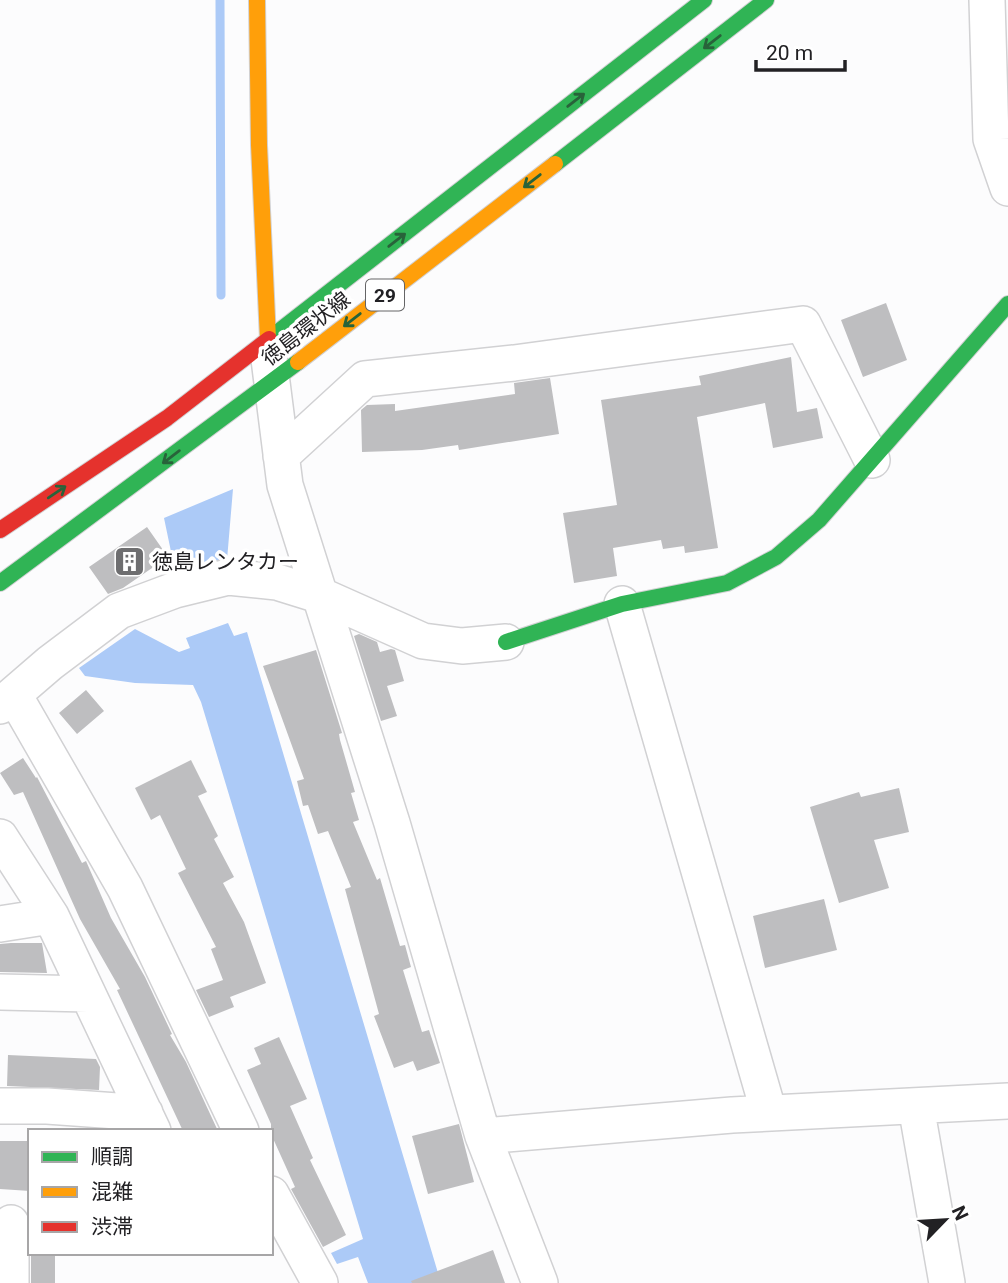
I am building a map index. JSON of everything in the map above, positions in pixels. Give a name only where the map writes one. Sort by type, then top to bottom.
[{"type":"main road","points":[[257,0],[259,145],[268,339]]},
{"type":"main road","name":"徳島環状線","points":[[0,530],[167,418],[704,0]]},
{"type":"main road","name":"徳島環状線","points":[[0,583],[271,383],[766,0]]},
{"type":"main road","points":[[506,642],[622,604],[727,583],[776,557],[819,520],[1008,304]]},
{"type":"street","points":[[987,0],[991,139],[1008,188]]},
{"type":"street","points":[[281,456],[365,379],[514,363],[803,324],[872,460]]},
{"type":"street","points":[[268,339],[271,383],[285,485],[392,823],[483,1136],[540,1283]]},
{"type":"street","points":[[240,1129],[125,888],[7,701],[50,663],[119,611],[175,590],[228,578],[277,582],[322,596],[423,641],[462,646],[506,642]]},
{"type":"street","points":[[622,604],[769,1114]]},
{"type":"street","points":[[0,837],[51,916],[149,1122]]},
{"type":"street","points":[[0,924],[51,916]]},
{"type":"street","points":[[0,992],[89,994]]},
{"type":"street","points":[[483,1136],[769,1114],[1008,1101]]},
{"type":"street","points":[[0,1106],[47,1106],[149,1122]]},
{"type":"street","points":[[916,1106],[947,1283]]},
{"type":"street","points":[[273,1198],[320,1283]]},
{"type":"street","points":[[11,1283],[14,1224]]},
{"type":"water","points":[[233,489],[227,560],[182,570],[174,566],[164,518]]},
{"type":"water","points":[[228,623],[234,636],[247,632],[441,1283],[368,1283],[358,1257],[337,1264],[331,1253],[363,1239],[201,702],[193,685],[135,683],[85,676],[79,668],[135,629],[179,652],[190,648],[186,638]]},
{"type":"building","points":[[886,303],[907,360],[863,377],[841,320]]},
{"type":"building","points":[[791,357],[797,412],[817,408],[823,438],[773,448],[765,403],[697,417],[718,548],[685,553],[684,546],[663,549],[661,540],[613,548],[617,576],[574,583],[563,513],[617,505],[601,400],[701,385],[699,376]]},
{"type":"building","points":[[550,378],[559,434],[459,450],[458,445],[422,450],[362,452],[361,410],[367,405],[395,404],[395,411],[515,394],[514,383]]},
{"type":"building","name":"徳島レンタカー","points":[[147,527],[168,557],[123,588],[108,594],[89,567]]},
{"type":"building","points":[[359,634],[377,642],[380,652],[395,650],[404,681],[387,686],[397,716],[381,721],[354,636]]},
{"type":"building","points":[[316,650],[342,733],[339,734],[340,740],[355,792],[351,793],[359,820],[353,822],[377,880],[380,878],[400,946],[405,945],[411,967],[403,970],[422,1032],[429,1030],[440,1063],[417,1071],[413,1061],[394,1068],[374,1016],[379,1014],[345,889],[351,887],[328,831],[318,834],[308,805],[303,806],[297,781],[304,779],[263,666]]},
{"type":"building","points":[[86,690],[104,711],[77,734],[59,713]]},
{"type":"building","points":[[23,758],[37,777],[82,863],[86,861],[111,918],[145,977],[172,1034],[170,1035],[186,1062],[217,1129],[182,1129],[117,990],[120,989],[80,919],[23,792],[14,795],[0,773]]},
{"type":"building","points":[[191,760],[207,792],[198,796],[218,836],[214,839],[234,877],[223,883],[244,922],[266,983],[230,997],[234,1007],[209,1017],[196,990],[223,980],[211,949],[216,947],[178,873],[186,869],[160,815],[151,820],[135,788]]},
{"type":"building","points":[[899,788],[909,832],[874,840],[889,888],[839,903],[810,807],[859,792],[861,797]]},
{"type":"building","points":[[824,899],[837,950],[765,968],[753,916]]},
{"type":"building","points":[[42,943],[47,973],[0,972],[0,944]]},
{"type":"building","points":[[279,1037],[307,1099],[290,1106],[313,1158],[310,1160],[346,1235],[323,1247],[291,1189],[295,1187],[247,1070],[261,1064],[254,1048]]},
{"type":"building","points":[[8,1055],[96,1059],[100,1067],[99,1090],[7,1086]]},
{"type":"building","points":[[459,1124],[474,1182],[428,1194],[412,1136]]},
{"type":"building","points":[[0,1141],[28,1141],[28,1191],[0,1189]]},
{"type":"building","points":[[493,1250],[505,1283],[411,1281]]},
{"type":"building","points":[[31,1255],[55,1255],[55,1283],[31,1283]]},
{"type":"waterway","points":[[220,0],[221,295]]},
{"type":"traffic: fast","points":[[269,339],[704,0]]},
{"type":"traffic: fast","points":[[555,164],[766,0]]},
{"type":"traffic: fast","points":[[506,642],[622,604],[727,583],[776,557],[819,520],[1008,304]]},
{"type":"traffic: fast","points":[[0,583],[298,362]]},
{"type":"traffic: slow","points":[[257,0],[259,145],[268,339]]},
{"type":"traffic: slow","points":[[298,362],[555,164]]},
{"type":"traffic: jam","points":[[0,530],[167,418],[269,339]]},
{"type":"place","name":"徳島レンタカー","points":[[129,562]]}]
